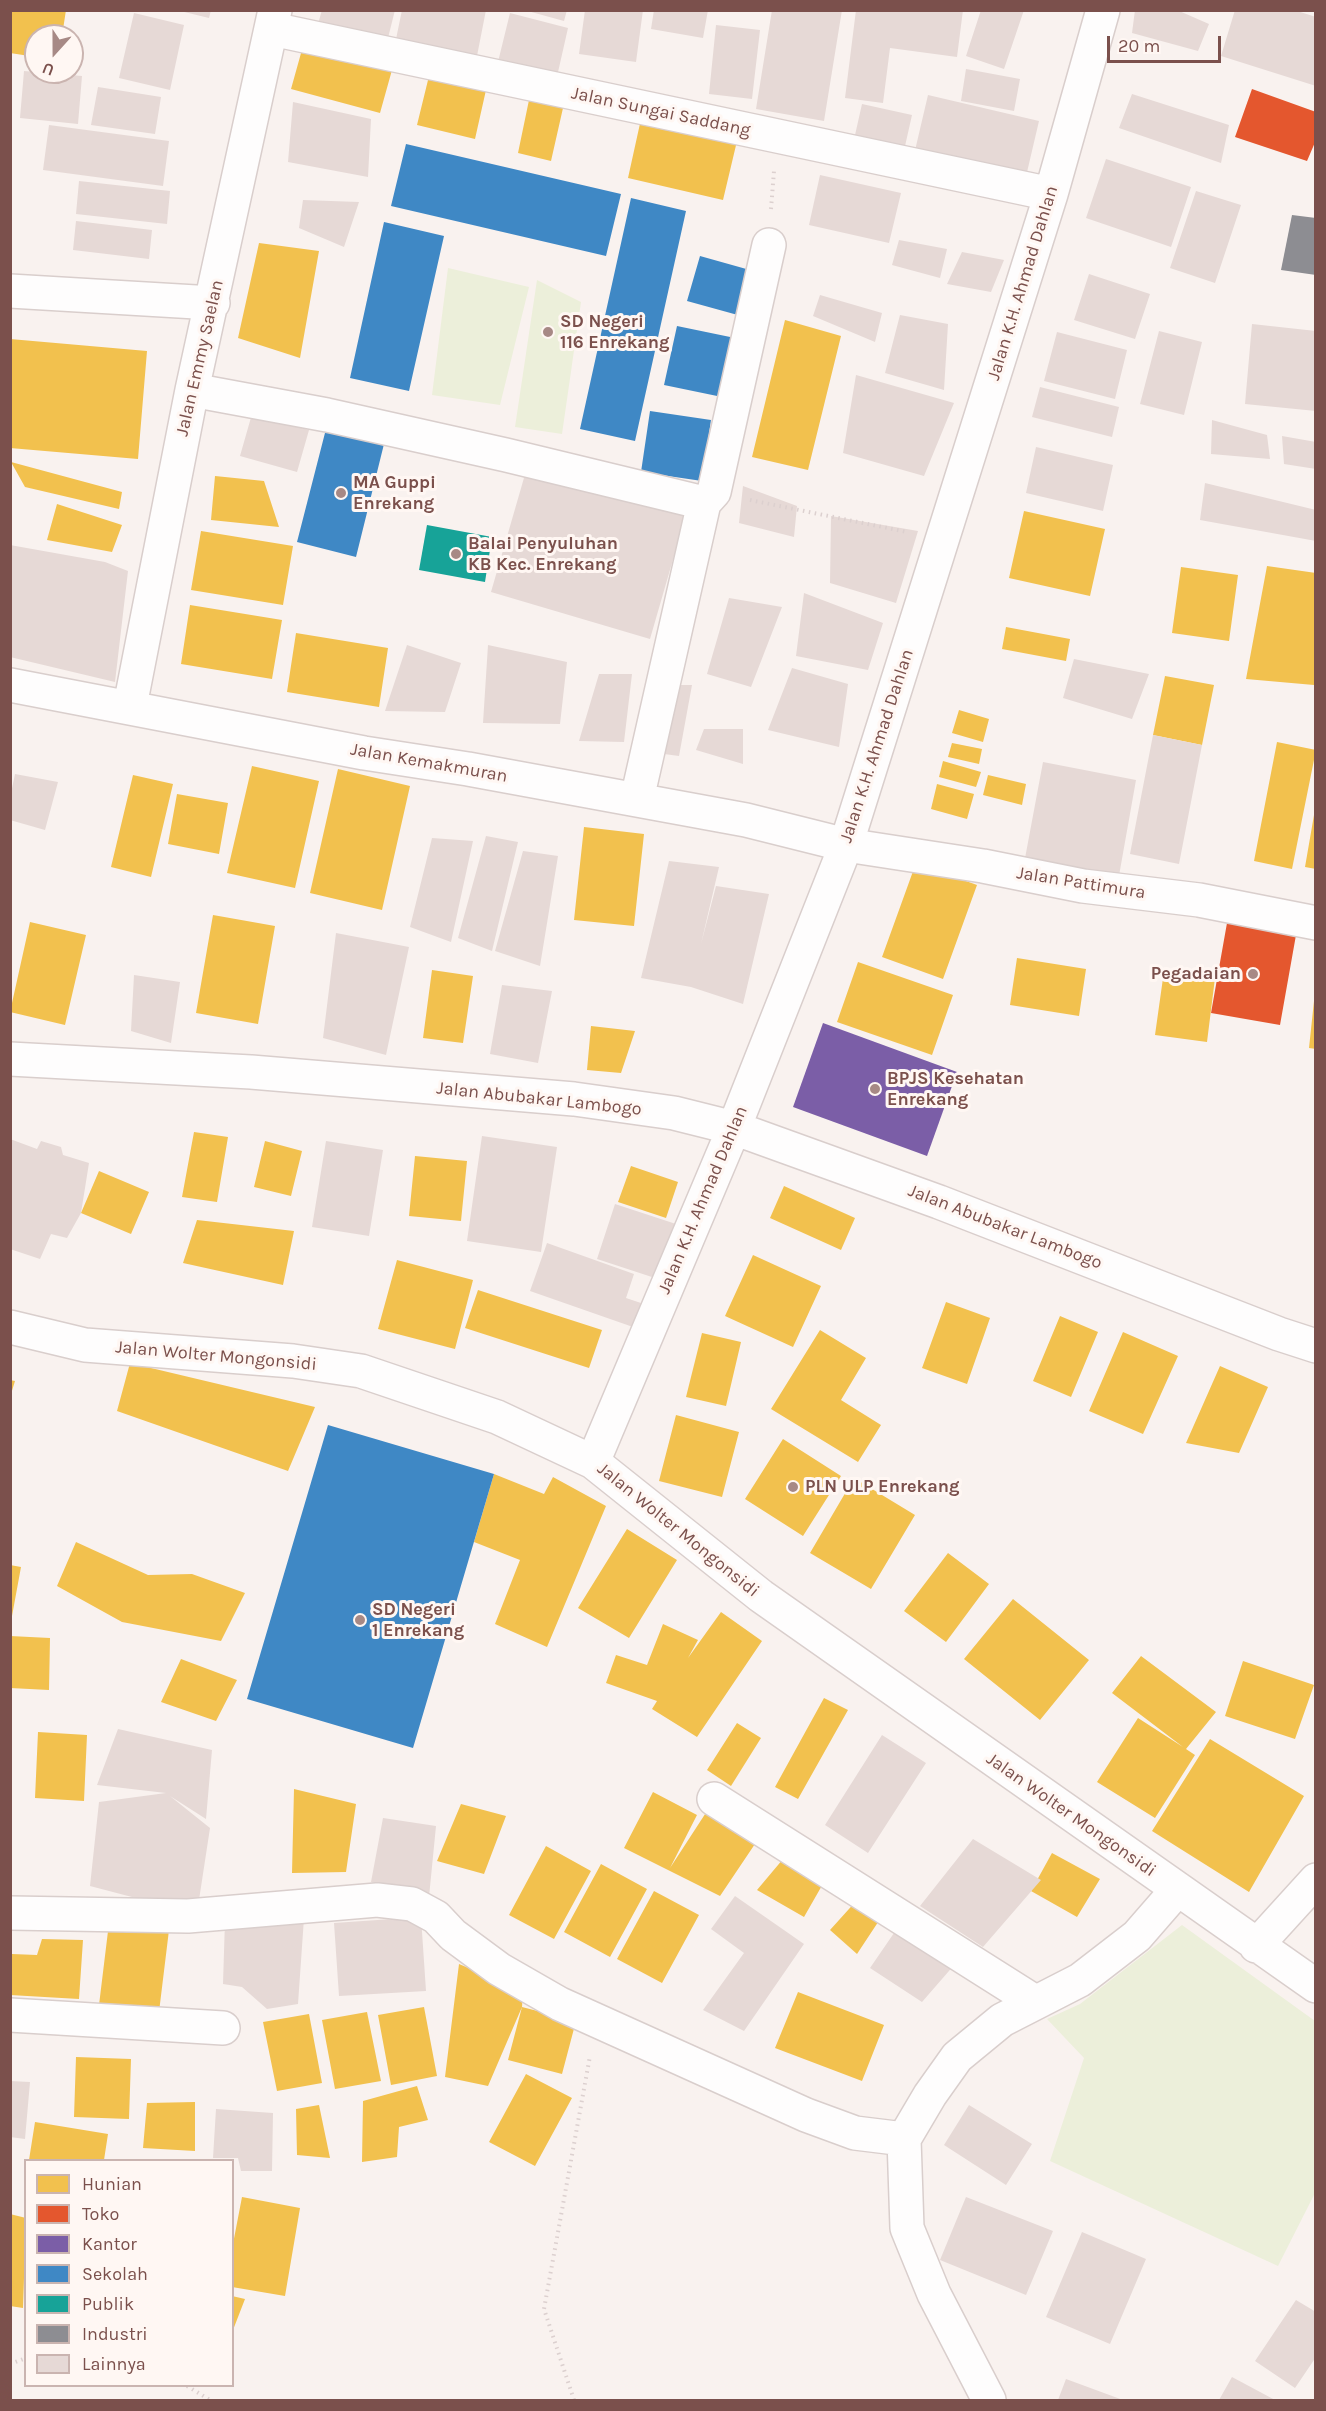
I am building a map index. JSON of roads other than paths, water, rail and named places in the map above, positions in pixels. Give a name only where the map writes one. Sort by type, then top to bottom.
[{"type":"street","name":"Jalan K.H. Ahmad Dahlan","points":[[593,1462],[734,1128],[846,845],[1051,194],[1103,10]]},
{"type":"street","name":"Jalan Sungai Saddang","points":[[274,20],[776,136],[1051,194]]},
{"type":"street","name":"Jalan Emmy Saelan","points":[[130,706],[192,390],[274,20]]},
{"type":"street","points":[[637,799],[769,245]]},
{"type":"street","points":[[10,291],[213,303]]},
{"type":"street","points":[[192,390],[327,416],[709,498]]},
{"type":"street","name":"Jalan Kemakmuran","points":[[10,685],[130,706],[364,753],[637,799],[746,820],[846,845]]},
{"type":"street","name":"Jalan Pattimura","points":[[846,845],[983,866],[1083,886],[1221,904],[1316,922]]},
{"type":"street","name":"Jalan Abubakar Lambogo","points":[[10,1059],[251,1072],[574,1099],[674,1113],[734,1128],[950,1206],[1151,1282],[1279,1334],[1316,1346]]},
{"type":"street","name":"Jalan Wolter Mongonsidi","points":[[10,1327],[85,1345],[293,1361],[362,1371],[497,1417],[593,1462],[761,1596],[1316,1986]]},
{"type":"street","points":[[714,1799],[1035,2002]]},
{"type":"street","points":[[1256,1946],[1316,1880]]},
{"type":"street","points":[[989,2400],[934,2294],[907,2228],[904,2139],[930,2095],[957,2057],[1002,2020],[1080,1980],[1137,1936],[1177,1890]]},
{"type":"street","points":[[10,1913],[188,1916],[317,1903],[377,1900],[412,1904],[436,1917],[453,1935],[499,1969],[560,2004],[806,2115],[855,2133],[904,2139]]},
{"type":"street","points":[[10,2015],[223,2028]]},
{"type":"place","name":"SD Negeri 116 Enrekang","points":[[548,332]]},
{"type":"place","name":"MA Guppi Enrekang","points":[[341,493]]},
{"type":"place","name":"Balai Penyuluhan KB Kec. Enrekang","points":[[456,554]]},
{"type":"place","name":"Pegadaian","points":[[1253,974]]},
{"type":"place","name":"BPJS Kesehatan Enrekang","points":[[875,1089]]},
{"type":"place","name":"PLN ULP Enrekang","points":[[793,1487]]},
{"type":"place","name":"SD Negeri 1 Enrekang","points":[[360,1620]]}]
